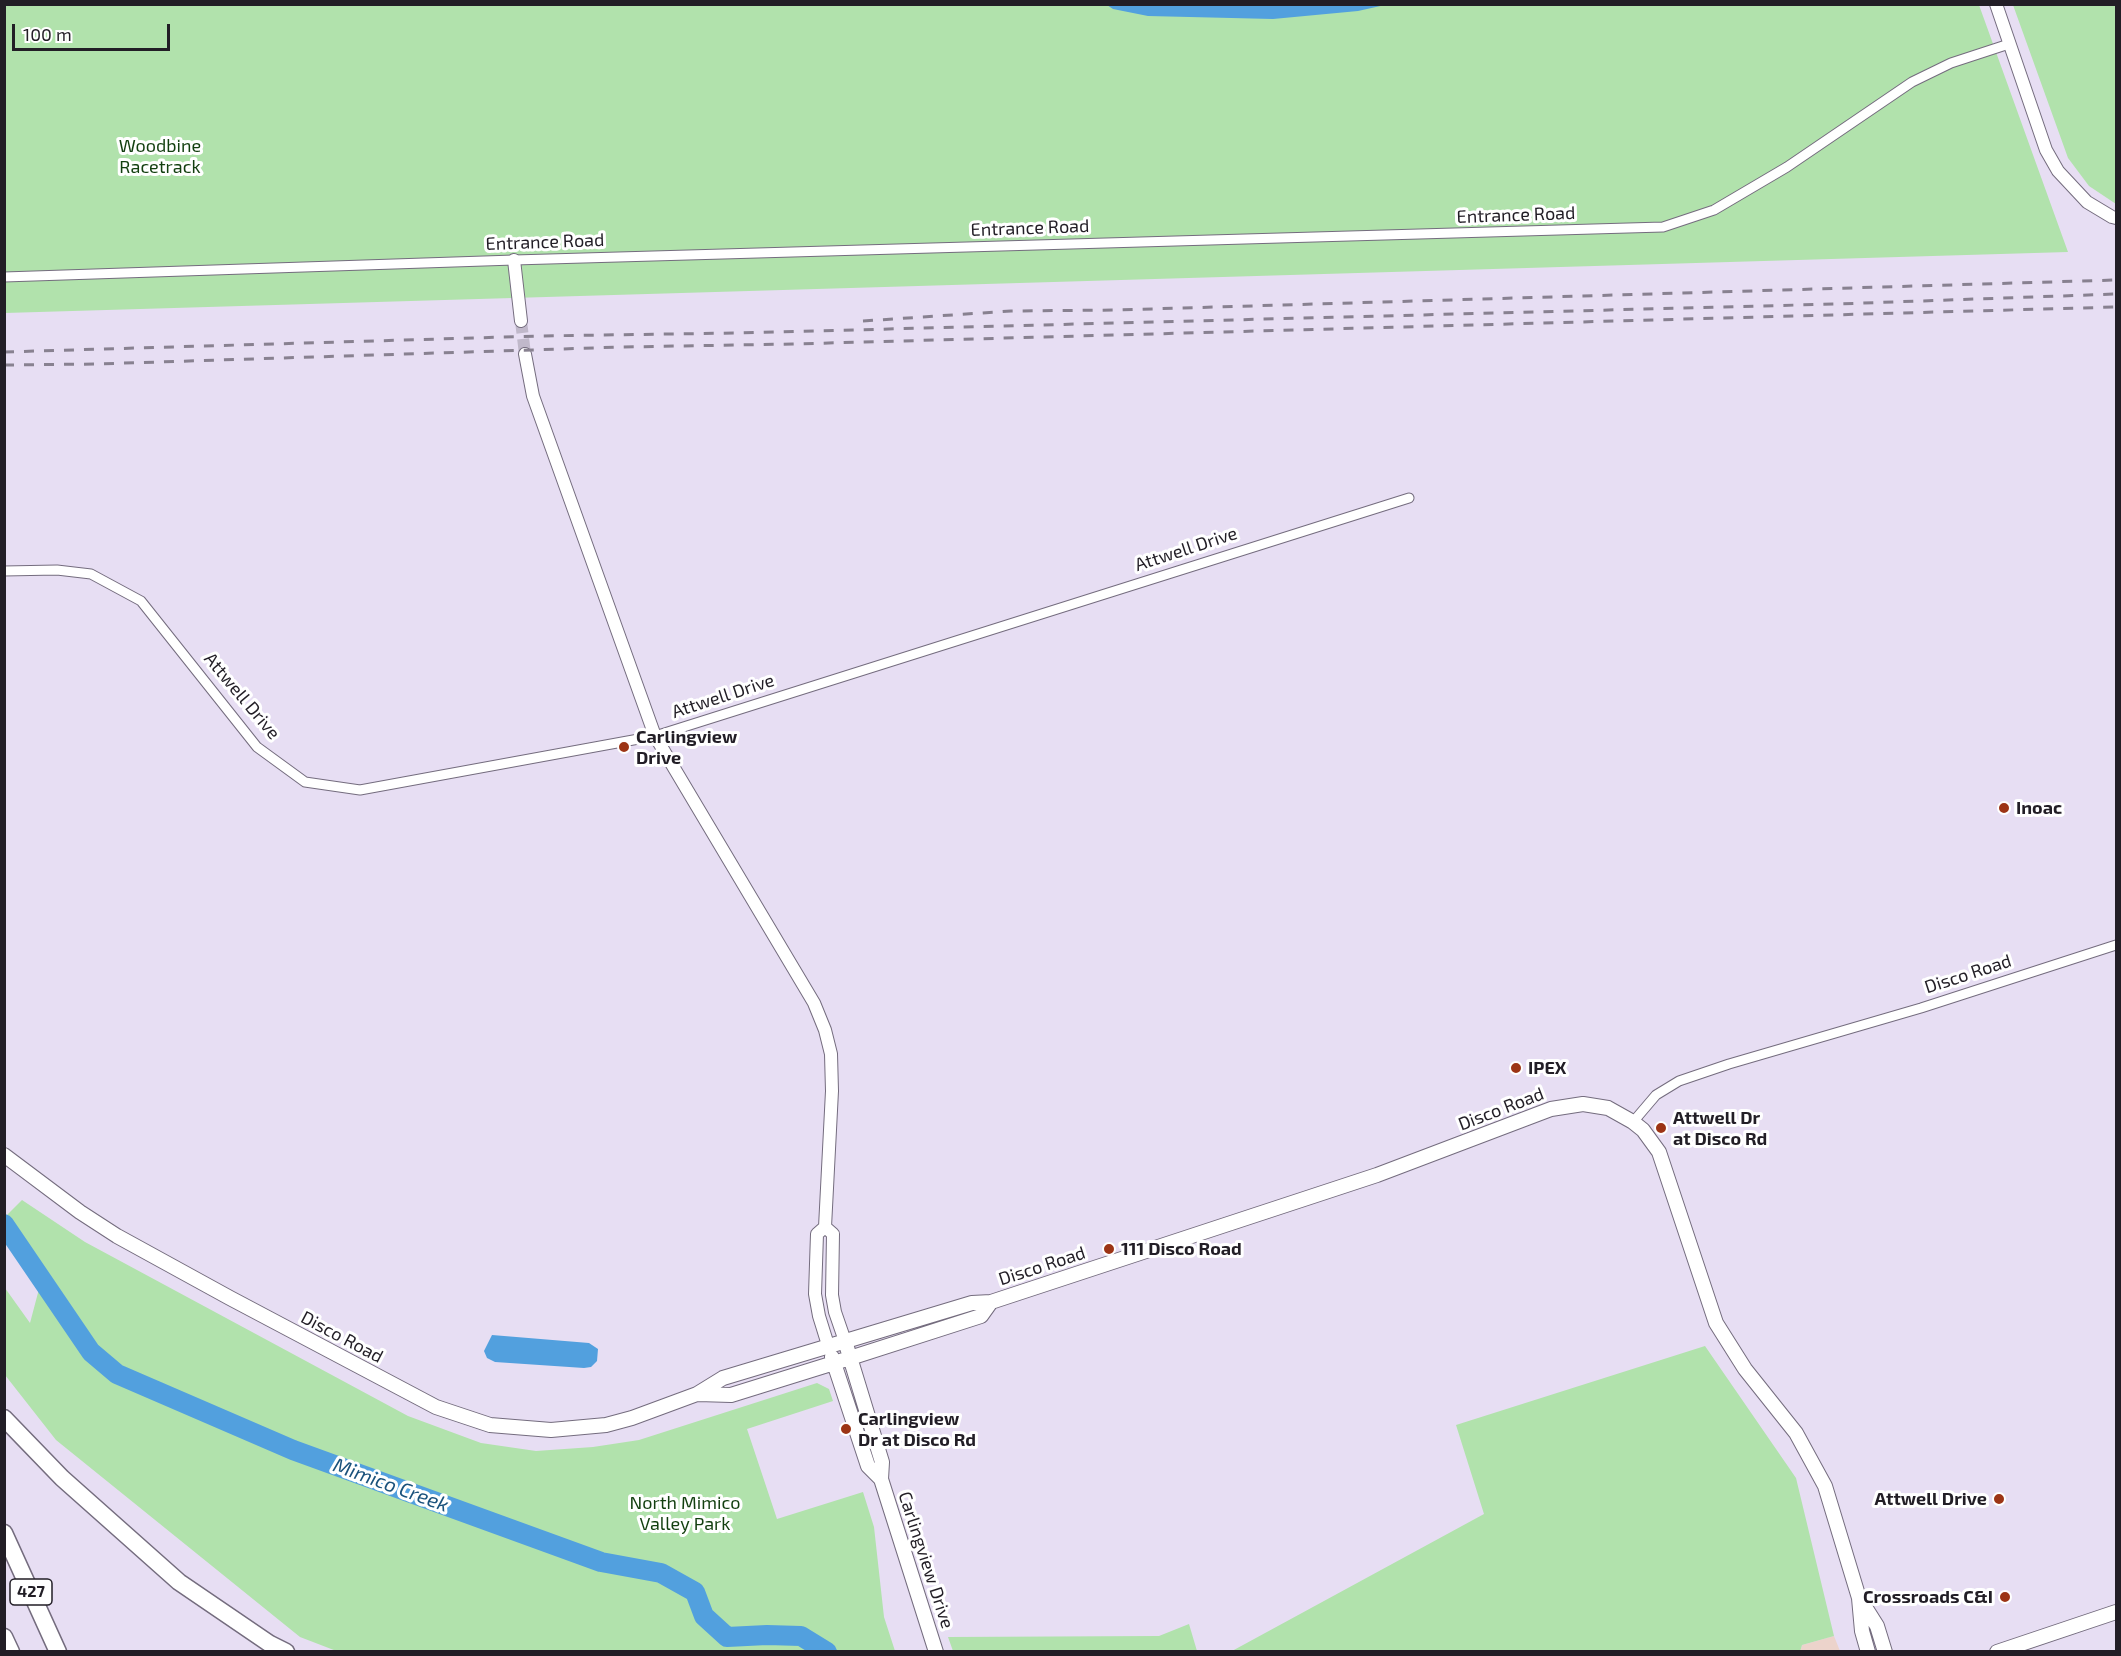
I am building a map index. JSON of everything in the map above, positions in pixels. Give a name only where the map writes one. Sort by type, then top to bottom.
[{"type":"highway","points":[[4,1418],[62,1478],[179,1582],[270,1644],[286,1652]]},
{"type":"highway","name":"427","points":[[4,1533],[58,1652]]},
{"type":"highway","points":[[4,1637],[11,1652]]},
{"type":"main road","name":"Disco Road","points":[[4,1155],[80,1212],[117,1236],[436,1407],[490,1425],[519,1429],[578,1429],[623,1420],[697,1394],[723,1378],[972,1303],[991,1302],[1367,1179],[1551,1109],[1574,1104],[1597,1105],[1608,1108],[1633,1122]]},
{"type":"main road","points":[[1633,1122],[1643,1130],[1659,1152],[1716,1323],[1745,1369],[1796,1433],[1825,1486],[1859,1598],[1862,1631],[1868,1652]]},
{"type":"main road","name":"Disco Road","points":[[697,1394],[730,1395],[835,1363],[981,1316],[991,1302]]},
{"type":"main road","name":"Carlingview Drive","points":[[845,1341],[882,1462],[880,1479],[936,1652]]},
{"type":"main road","name":"Carlingview Drive","points":[[828,1345],[868,1466],[880,1479]]},
{"type":"main road","points":[[1859,1598],[1877,1626],[1885,1652]]},
{"type":"main road","points":[[1997,1652],[2116,1612]]},
{"type":"street","points":[[1996,4],[2046,150],[2058,171],[2087,202],[2116,218]]},
{"type":"street","name":"Entrance Road","points":[[4,277],[1664,227],[1714,210],[1778,173],[1912,82],[1951,63],[2009,44]]},
{"type":"street","points":[[514,260],[521,321]]},
{"type":"street","name":"Carlingview Drive","points":[[525,354],[533,396],[655,736],[814,1003],[825,1030],[831,1054],[832,1091],[825,1227],[817,1234],[815,1294],[828,1345]]},
{"type":"street","name":"Attwell Drive","points":[[4,572],[57,570],[91,574],[141,601],[256,747],[305,782],[360,790],[655,736],[1408,498]]},
{"type":"street","name":"Disco Road","points":[[1633,1122],[1656,1095],[1678,1081],[1921,1008],[2116,945]]},
{"type":"street","name":"Carlingview Drive","points":[[825,1227],[833,1234],[832,1295],[845,1341]]},
{"type":"shaded area","points":[[1834,1636],[1840,1651],[1800,1652],[1802,1645]]},
{"type":"green space","name":"Woodbine Racetrack","points":[[4,5],[1979,5],[2068,252],[5,313]]},
{"type":"green space","points":[[2013,5],[2116,5],[2116,204],[2089,186],[2068,158]]},
{"type":"green space","name":"North Mimico Valley Park","points":[[22,1200],[85,1242],[408,1416],[481,1443],[536,1451],[593,1447],[639,1440],[817,1383],[829,1389],[833,1401],[747,1429],[777,1519],[863,1492],[874,1527],[884,1617],[895,1651],[339,1652],[300,1637],[56,1440],[5,1375],[5,1288],[30,1323],[39,1289],[32,1256],[5,1217]],"holes":[[[121,1377],[478,1514],[465,1518]]]},
{"type":"green space","points":[[1705,1346],[1796,1478],[1834,1636],[1802,1645],[1800,1652],[1232,1651],[1484,1514],[1456,1425]]},
{"type":"green space","points":[[1189,1624],[1197,1651],[953,1651],[948,1637],[1159,1636]]},
{"type":"water","points":[[1107,5],[1385,5],[1358,11],[1273,19],[1148,16],[1113,9]]},
{"type":"water","points":[[492,1335],[589,1343],[598,1349],[597,1361],[591,1367],[584,1368],[495,1362],[487,1358],[484,1351]]},
{"type":"waterway","name":"Mimico Creek","points":[[4,1224],[91,1352],[117,1374],[293,1450],[601,1562],[661,1573],[695,1592],[704,1616],[727,1637],[801,1636],[827,1652]]},
{"type":"tunnel","points":[[521,321],[525,354]]},
{"type":"railway","points":[[863,321],[1011,311],[1116,310],[2116,280]]},
{"type":"railway","points":[[4,352],[539,336],[737,333],[1836,304],[2116,294]]},
{"type":"railway","points":[[4,365],[2116,307]]},
{"type":"place","name":"Carlingview Drive","points":[[624,747]]},
{"type":"place","name":"Inoac","points":[[2004,808]]},
{"type":"place","name":"IPEX","points":[[1516,1068]]},
{"type":"place","name":"Attwell Dr at Disco Rd","points":[[1661,1128]]},
{"type":"place","name":"111 Disco Road","points":[[1109,1249]]},
{"type":"place","name":"Carlingview Dr at Disco Rd","points":[[846,1429]]},
{"type":"place","name":"Attwell Drive","points":[[1999,1499]]},
{"type":"place","name":"Crossroads C&I","points":[[2005,1597]]}]
